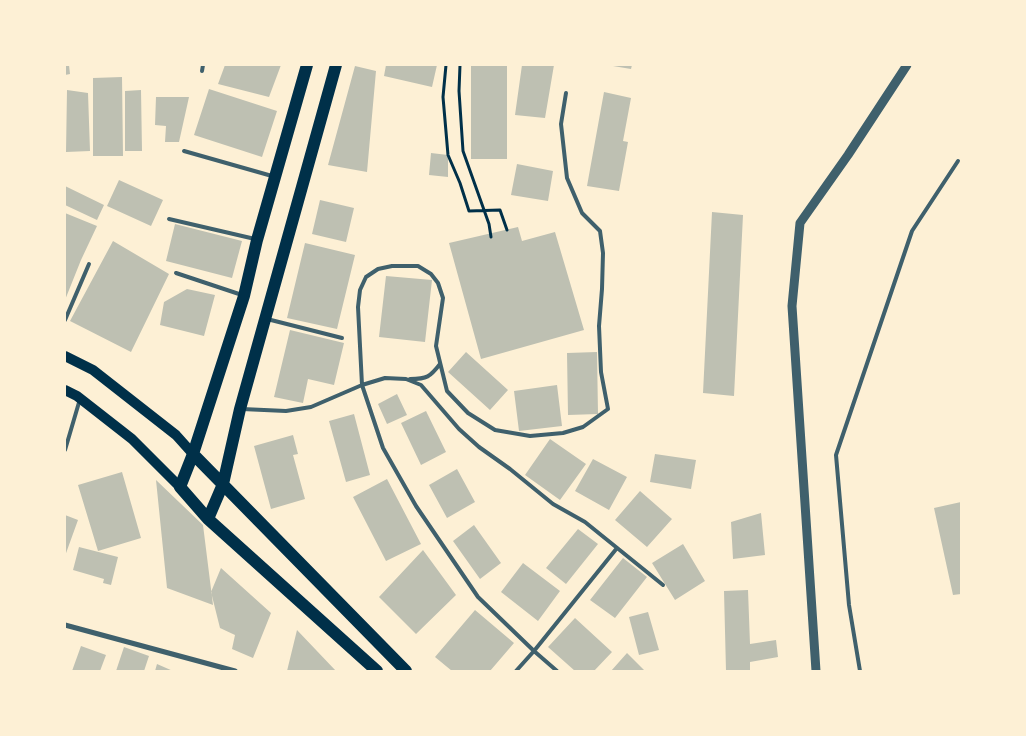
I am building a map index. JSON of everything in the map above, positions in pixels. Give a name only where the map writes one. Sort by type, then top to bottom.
[{"type":"main road","points":[[180,487],[193,454],[244,296],[274,177],[307,65]]},
{"type":"main road","points":[[208,518],[223,484],[240,409],[336,65]]},
{"type":"main road","points":[[65,356],[93,370],[176,435],[406,671]]},
{"type":"main road","points":[[65,390],[81,399],[132,439],[208,518],[377,671]]},
{"type":"street","points":[[816,671],[792,306],[800,223],[848,155],[906,65]]},
{"type":"street","points":[[65,625],[235,671]]},
{"type":"lane","points":[[202,71],[203,65]]},
{"type":"lane","points":[[557,671],[478,597],[416,506],[383,448],[362,385],[358,307],[360,290],[366,277],[378,269],[392,266],[418,266],[431,274],[438,283],[443,298],[436,346],[447,391],[468,413],[495,430],[530,436],[562,433],[583,427],[608,409],[601,372],[599,326],[603,254],[600,231],[582,213],[568,178],[561,124],[566,93]]},
{"type":"lane","points":[[184,151],[274,177]]},
{"type":"lane","points":[[860,671],[850,605],[836,455],[912,231],[958,160]]},
{"type":"lane","points":[[169,219],[257,240]]},
{"type":"lane","points":[[65,320],[89,264]]},
{"type":"lane","points":[[176,273],[244,296]]},
{"type":"lane","points":[[265,318],[342,338]]},
{"type":"lane","points":[[240,409],[286,412],[311,407],[362,385],[385,378],[422,379],[432,374],[440,364]]},
{"type":"lane","points":[[406,379],[421,385],[459,428],[479,447],[510,469],[552,504],[585,522],[663,585]]},
{"type":"lane","points":[[65,450],[81,399]]},
{"type":"lane","points":[[516,671],[616,548]]},
{"type":"path","points":[[446,65],[444,97],[448,155],[460,183],[468,211],[500,210],[507,230]]},
{"type":"path","points":[[460,65],[459,91],[463,150],[489,224],[491,237]]},
{"type":"building","points":[[65,65],[69,65],[70,74],[65,75]]},
{"type":"building","points":[[225,65],[281,65],[269,97],[218,84]]},
{"type":"building","points":[[386,65],[437,65],[432,87],[384,76]]},
{"type":"building","points":[[471,65],[507,65],[507,159],[471,159]]},
{"type":"building","points":[[522,65],[554,65],[545,118],[515,115]]},
{"type":"building","points":[[613,65],[632,65],[631,69]]},
{"type":"building","points":[[355,66],[376,71],[367,172],[328,165]]},
{"type":"building","points":[[122,77],[123,156],[93,156],[93,78]]},
{"type":"building","points":[[209,89],[277,111],[262,157],[194,135]]},
{"type":"building","points":[[67,90],[88,93],[90,151],[66,152]]},
{"type":"building","points":[[141,90],[142,151],[125,151],[125,91]]},
{"type":"building","points":[[604,92],[631,98],[623,141],[628,142],[619,191],[587,186]]},
{"type":"building","points":[[156,97],[189,97],[179,142],[165,142],[166,126],[155,125]]},
{"type":"building","points":[[431,153],[448,155],[448,177],[429,175]]},
{"type":"building","points":[[517,164],[553,171],[548,201],[511,195]]},
{"type":"building","points":[[119,180],[163,200],[151,226],[107,206]]},
{"type":"building","points":[[65,186],[104,205],[97,220],[65,205]]},
{"type":"building","points":[[320,200],[354,208],[346,242],[312,234]]},
{"type":"building","points":[[712,212],[743,215],[734,396],[703,393]]},
{"type":"building","points":[[65,213],[97,226],[65,300]]},
{"type":"building","points":[[175,224],[242,241],[232,278],[166,261]]},
{"type":"building","points":[[518,227],[522,241],[555,232],[584,330],[481,359],[449,243]]},
{"type":"building","points":[[113,241],[169,274],[131,352],[70,321]]},
{"type":"building","points":[[305,243],[355,255],[337,329],[287,318]]},
{"type":"building","points":[[386,276],[432,280],[425,342],[379,337]]},
{"type":"building","points":[[187,289],[215,295],[204,336],[160,325],[164,302]]},
{"type":"building","points":[[290,330],[344,343],[334,385],[308,379],[303,403],[274,397]]},
{"type":"building","points":[[466,352],[508,390],[490,410],[448,372]]},
{"type":"building","points":[[597,352],[598,414],[568,415],[567,353]]},
{"type":"building","points":[[557,385],[562,426],[519,431],[514,391]]},
{"type":"building","points":[[397,394],[407,415],[387,424],[378,404]]},
{"type":"building","points":[[426,411],[446,452],[421,465],[401,423]]},
{"type":"building","points":[[354,414],[370,475],[346,482],[329,421]]},
{"type":"building","points":[[293,435],[298,454],[293,455],[305,499],[271,509],[254,446]]},
{"type":"building","points":[[550,439],[586,464],[560,500],[525,475]]},
{"type":"building","points":[[655,454],[696,460],[691,489],[650,482]]},
{"type":"building","points":[[593,459],[627,477],[609,510],[575,491]]},
{"type":"building","points":[[457,469],[475,502],[447,518],[429,485]]},
{"type":"building","points":[[122,472],[141,538],[98,551],[78,485]]},
{"type":"building","points":[[387,479],[421,544],[386,561],[353,497]]},
{"type":"building","points":[[156,480],[203,525],[213,605],[167,588]]},
{"type":"building","points":[[640,491],[672,519],[647,547],[615,520]]},
{"type":"building","points":[[961,502],[961,594],[953,595],[934,508]]},
{"type":"building","points":[[761,513],[765,555],[733,559],[731,522]]},
{"type":"building","points":[[65,515],[78,520],[65,556]]},
{"type":"building","points":[[474,525],[501,563],[480,579],[453,541]]},
{"type":"building","points":[[578,529],[598,544],[566,584],[546,568]]},
{"type":"building","points":[[683,544],[705,581],[675,600],[652,563]]},
{"type":"building","points":[[79,547],[118,557],[111,585],[103,583],[104,579],[73,570]]},
{"type":"building","points":[[423,550],[456,595],[416,634],[379,597]]},
{"type":"building","points":[[623,558],[647,577],[615,618],[590,600]]},
{"type":"building","points":[[523,563],[560,591],[538,621],[501,592]]},
{"type":"building","points":[[221,568],[271,613],[253,658],[232,649],[235,635],[220,628],[211,592]]},
{"type":"building","points":[[748,590],[750,644],[776,640],[778,657],[750,662],[750,671],[726,671],[724,591]]},
{"type":"building","points":[[475,610],[514,643],[490,671],[452,671],[435,657]]},
{"type":"building","points":[[648,612],[659,650],[639,655],[629,617]]},
{"type":"building","points":[[575,618],[612,652],[594,671],[575,671],[548,647]]},
{"type":"building","points":[[297,630],[336,671],[287,671]]},
{"type":"building","points":[[81,646],[106,655],[100,671],[72,671]]},
{"type":"building","points":[[124,647],[149,656],[144,671],[116,671]]},
{"type":"building","points":[[627,653],[645,671],[611,671]]},
{"type":"building","points":[[157,664],[173,671],[155,671]]}]
